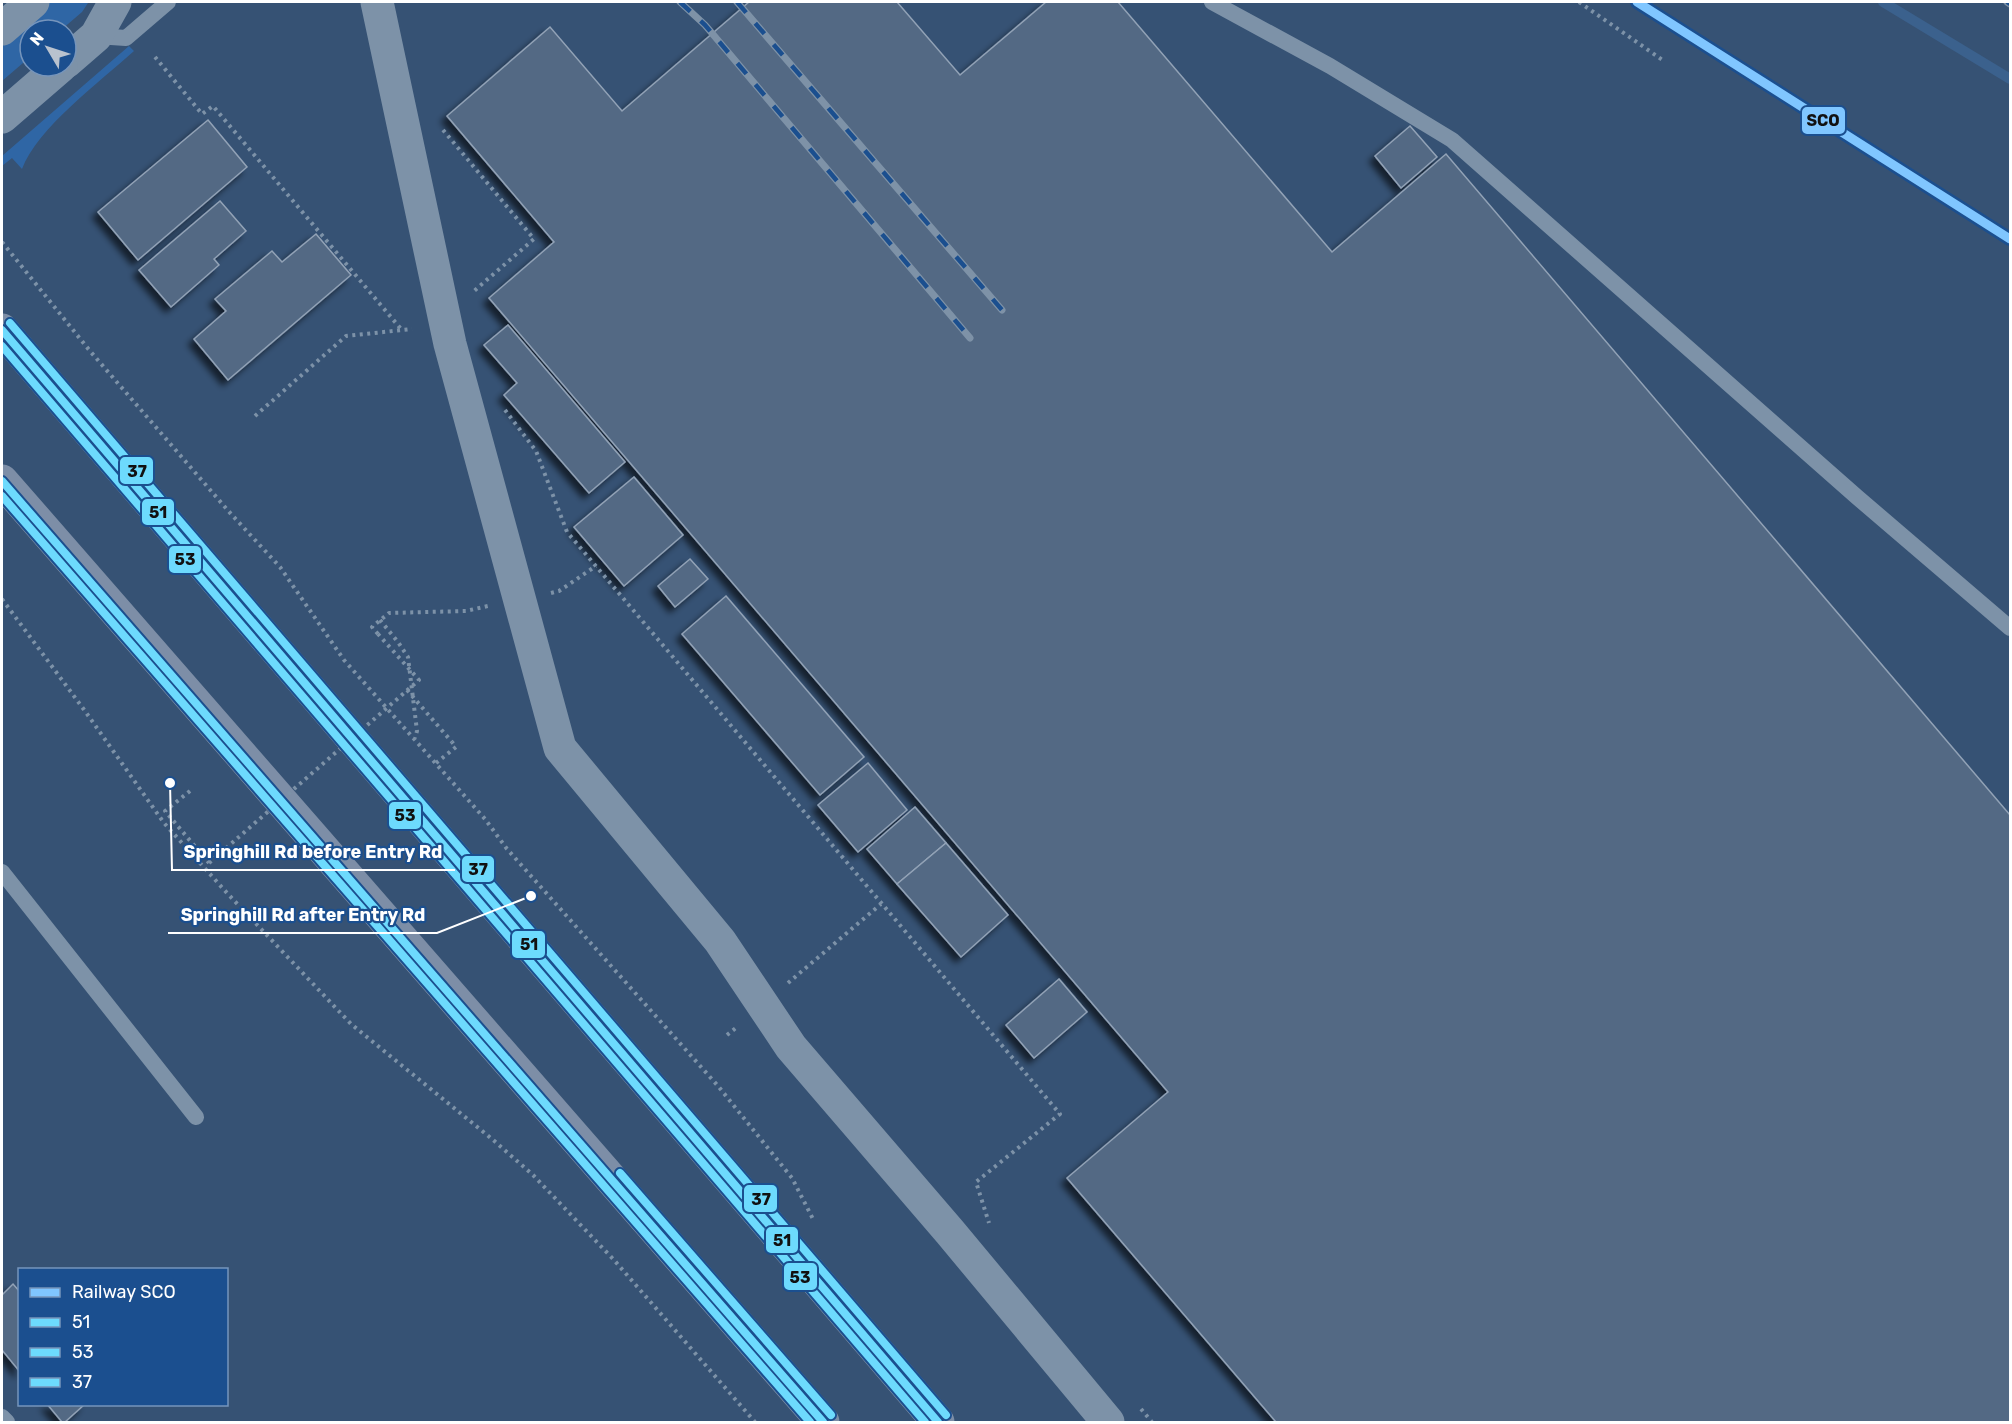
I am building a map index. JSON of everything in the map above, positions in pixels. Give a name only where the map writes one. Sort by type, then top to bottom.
[{"type":"main road","points":[[2,330],[938,1422]]},
{"type":"main road","points":[[2,481],[823,1422]]},
{"type":"street","points":[[2,29],[33,2]]},
{"type":"street","points":[[78,52],[96,36],[115,2]]},
{"type":"street","points":[[377,2],[446,326],[560,748],[720,941],[791,1047],[950,1232],[1108,1422]]},
{"type":"street","points":[[2,117],[47,78]]},
{"type":"lane","points":[[96,36],[126,38],[168,2]]},
{"type":"lane","points":[[1212,2],[1330,66],[1452,140],[1840,482],[2010,628]]},
{"type":"lane","points":[[2,872],[196,1117]]},
{"type":"lane","points":[[2,1417],[7,1422]]},
{"type":"path","points":[[1579,2],[1664,61]]},
{"type":"path","points":[[155,57],[201,114],[213,106],[402,330]]},
{"type":"path","points":[[443,130],[534,239],[470,294]]},
{"type":"path","points":[[2,242],[97,359],[280,567],[344,660],[485,819],[507,849],[718,1086],[792,1178],[819,1230]]},
{"type":"path","points":[[255,416],[346,336],[446,326]]},
{"type":"path","points":[[501,405],[536,451],[567,532],[1060,1114],[976,1182],[990,1224]]},
{"type":"path","points":[[2,599],[159,816],[227,893],[351,1024],[533,1175],[614,1260],[755,1422]]},
{"type":"path","points":[[165,811],[209,863],[419,680],[372,627],[389,613]]},
{"type":"path","points":[[380,620],[408,657],[417,731],[414,738]]},
{"type":"path","points":[[407,690],[456,747],[436,764]]},
{"type":"path","points":[[159,816],[190,791]]},
{"type":"path","points":[[727,1035],[881,904]]},
{"type":"path","points":[[1137,1405],[1152,1422]]},
{"type":"shaded area","points":[[49,2],[88,3],[75,18],[30,18]]},
{"type":"shaded area","points":[[18,28],[18,67],[2,81],[2,42]]},
{"type":"shaded area","points":[[129,46],[134,51],[55,122],[41,137],[22,169],[12,158],[2,166],[2,156]]},
{"type":"building","points":[[749,2],[897,2],[960,75],[1046,2],[1118,2],[1332,252],[1446,154],[2010,815],[2010,1422],[1276,1422],[1067,1178],[1168,1092],[489,298],[554,242],[447,116],[550,27],[622,111]]},
{"type":"building","points":[[208,120],[247,167],[138,260],[98,212]]},
{"type":"building","points":[[1410,126],[1437,157],[1401,188],[1375,156]]},
{"type":"building","points":[[220,201],[246,231],[214,259],[219,265],[171,307],[139,270]]},
{"type":"building","points":[[316,234],[351,275],[228,380],[194,339],[226,311],[215,299],[272,251],[282,262]]},
{"type":"building","points":[[508,325],[625,462],[589,493],[504,395],[517,383],[484,345]]},
{"type":"building","points":[[634,477],[683,535],[624,586],[574,527]]},
{"type":"building","points":[[690,559],[708,579],[675,607],[658,586]]},
{"type":"building","points":[[726,596],[864,757],[820,795],[682,634]]},
{"type":"building","points":[[868,763],[907,810],[858,852],[818,805]]},
{"type":"building","points":[[915,807],[946,843],[897,884],[867,849]]},
{"type":"building","points":[[946,843],[1008,915],[961,957],[897,884]]},
{"type":"building","points":[[1059,979],[1087,1012],[1034,1058],[1006,1025]]},
{"type":"building","points":[[13,1284],[18,1290],[18,1370],[2,1350],[2,1295]]},
{"type":"building","points":[[49,1406],[83,1406],[65,1422],[62,1422]]},
{"type":"waterway","points":[[1883,2],[2010,79]]},
{"type":"railway","points":[[680,2],[705,25],[970,338]]},
{"type":"railway","points":[[737,2],[1002,310]]},
{"type":"rail line","name":"SCO","points":[[1637,2],[2010,239]]},
{"type":"transit line","name":"37","points":[[10,323],[946,1415]]},
{"type":"transit line","name":"51","points":[[2,330],[938,1422]]},
{"type":"transit line","name":"53","points":[[2,346],[925,1422]]},
{"type":"transit line","name":"51","points":[[2,481],[823,1422]]},
{"type":"transit line","name":"53","points":[[2,496],[810,1422]]},
{"type":"transit line","name":"37","points":[[620,1173],[831,1415]]},
{"type":"place","name":"Springhill Rd before Entry Rd","points":[[170,783]]},
{"type":"place","name":"Springhill Rd after Entry Rd","points":[[531,896]]}]
